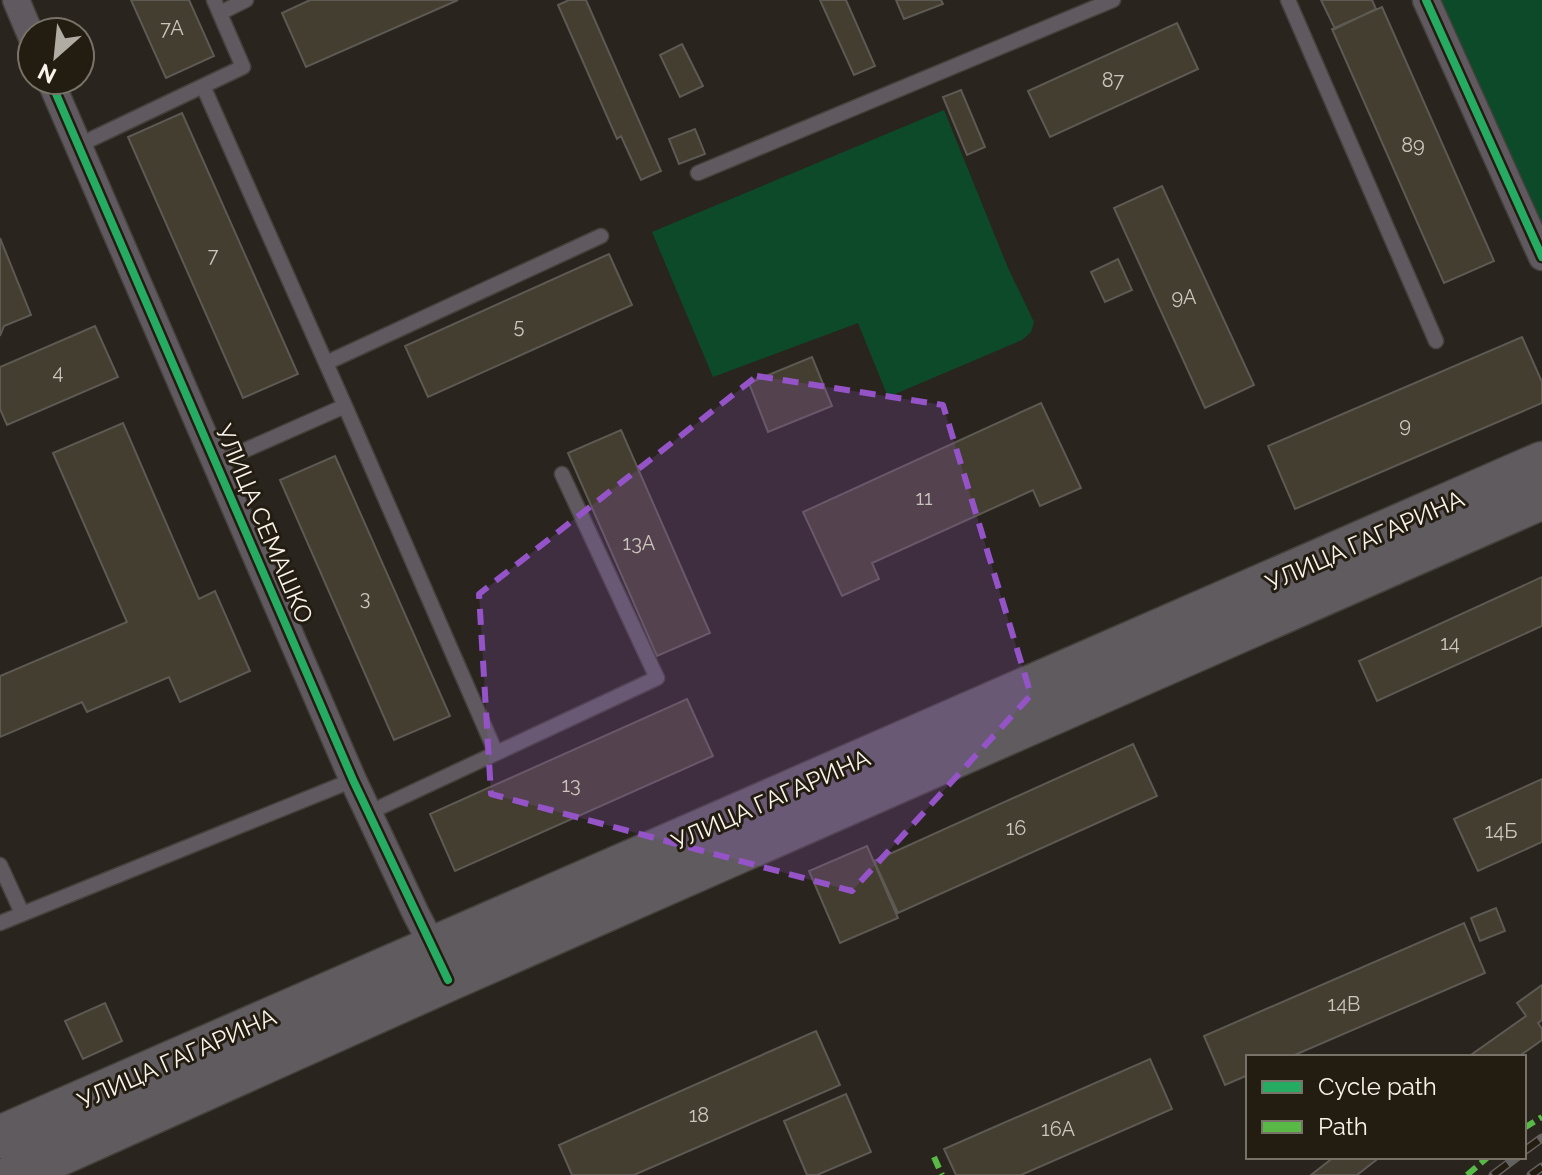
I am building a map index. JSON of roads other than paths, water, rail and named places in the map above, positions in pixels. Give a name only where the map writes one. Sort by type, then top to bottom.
[{"type":"main road","name":"УЛИЦА ГАГАРИНА","points":[[14,1175],[441,964],[1542,463]]},
{"type":"main road","name":"УЛИЦА ГАГАРИНА","points":[[0,1137],[441,964],[1542,498]]},
{"type":"street","points":[[1426,0],[1542,257]]},
{"type":"street","name":"УЛИЦА СЕМАШКО","points":[[57,96],[353,780],[441,964]]},
{"type":"lane","points":[[79,145],[243,67],[217,6],[246,0]]},
{"type":"lane","points":[[698,173],[1113,0]]},
{"type":"lane","points":[[1288,0],[1436,341]]},
{"type":"lane","points":[[203,86],[496,753]]},
{"type":"lane","points":[[326,363],[601,236]]},
{"type":"lane","points":[[216,463],[345,406]]},
{"type":"lane","points":[[368,813],[657,678],[562,474]]},
{"type":"lane","points":[[0,923],[353,780]]},
{"type":"lane","points":[[0,865],[22,913]]},
{"type":"railway","points":[[1526,1150],[1542,1138]]},
{"type":"railway","points":[[1493,1175],[1514,1159]]},
{"type":"railway","points":[[1531,1175],[1542,1167]]}]
